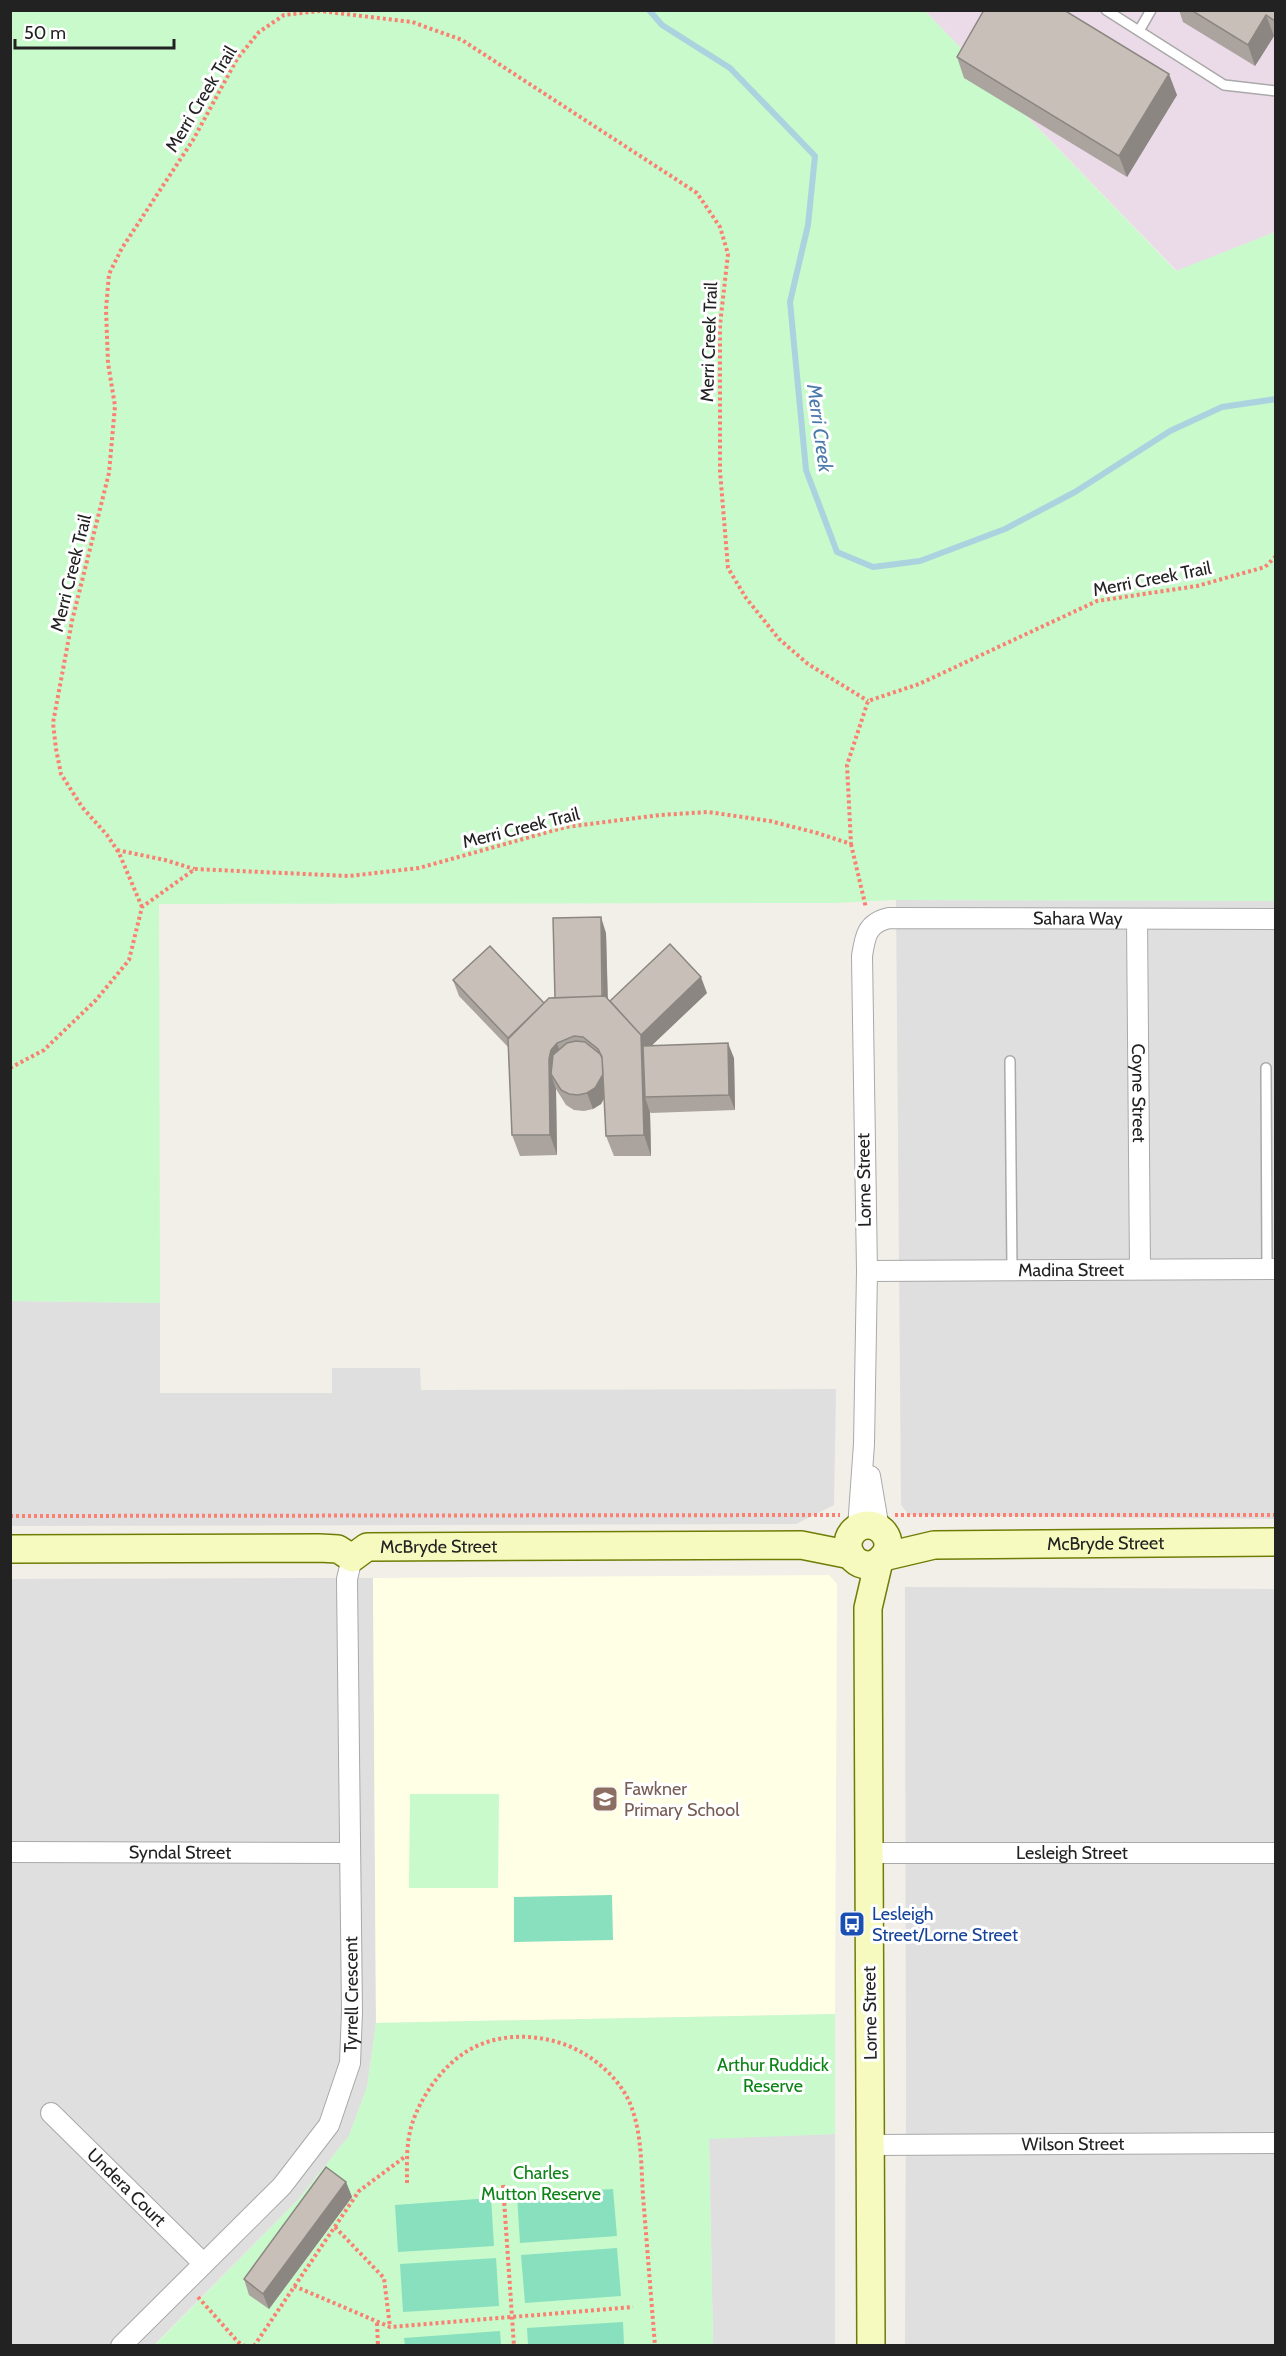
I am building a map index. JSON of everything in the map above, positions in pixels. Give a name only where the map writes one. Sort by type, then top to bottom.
[{"type":"street","name":"Sahara Way","points":[[878,920],[889,918],[1275,919]]},
{"type":"street","name":"Coyne Street","points":[[1137,919],[1140,1268]]},
{"type":"street","name":"Lorne Street","points":[[871,2346],[868,1539],[864,1444],[867,1271],[862,956],[864,940],[870,928],[878,920]]},
{"type":"street","name":"Madina Street","points":[[867,1271],[1271,1269]]},
{"type":"street","name":"McBryde Street","points":[[352,1558],[368,1547],[801,1545],[868,1539],[934,1545],[1275,1542]]},
{"type":"street","points":[[10,1549],[319,1548],[338,1549],[352,1558]]},
{"type":"street","name":"Tyrrell Crescent","points":[[121,2346],[282,2186],[329,2125],[350,2063],[352,2012],[347,1579],[352,1558]]},
{"type":"street","name":"Syndal Street","points":[[10,1852],[349,1853]]},
{"type":"street","name":"Lesleigh Street","points":[[868,1852],[1275,1853]]},
{"type":"street","name":"Undera Court","points":[[51,2113],[203,2263]]},
{"type":"street","name":"Wilson Street","points":[[871,2145],[1275,2143]]},
{"type":"lane","points":[[1106,10],[1224,85],[1275,91]]},
{"type":"lane","points":[[1139,30],[1151,10]]},
{"type":"lane","points":[[1010,1061],[1012,1269]]},
{"type":"lane","points":[[1266,1068],[1271,1269]]},
{"type":"path","name":"Merri Creek Trail","points":[[142,907],[117,850],[82,807],[62,774],[53,723],[72,621],[110,472],[115,406],[108,363],[106,320],[109,274],[122,249],[193,140],[237,59],[259,32],[284,15],[320,11],[412,22],[462,40],[697,193],[720,227],[728,254],[720,326],[720,471],[728,568],[746,598],[780,639],[808,664],[868,701],[919,684],[1097,601],[1197,586],[1265,567],[1275,556]]},
{"type":"path","points":[[868,701],[847,765],[851,844],[867,910],[878,920]]},
{"type":"path","name":"Merri Creek Trail","points":[[117,850],[195,869],[349,876],[419,868],[566,827],[660,815],[708,812],[770,821],[851,844]]},
{"type":"path","points":[[10,1068],[44,1050],[96,999],[129,960],[142,907],[195,869]]},
{"type":"path","points":[[10,1516],[868,1539],[1275,1515]]},
{"type":"path","points":[[407,2183],[406,2156],[411,2125],[425,2095],[442,2073],[470,2050],[496,2040],[530,2036],[567,2043],[594,2060],[615,2080],[631,2105],[639,2139],[655,2346]]},
{"type":"path","points":[[254,2346],[359,2191],[406,2156]]},
{"type":"path","points":[[503,2185],[514,2346]]},
{"type":"path","points":[[335,2227],[384,2278],[390,2327]]},
{"type":"path","points":[[183,2283],[205,2303],[244,2346]]},
{"type":"path","points":[[294,2286],[390,2327],[633,2307]]},
{"type":"path","points":[[377,2323],[378,2346]]},
{"type":"shaded area","points":[[925,11],[1275,11],[1275,232],[1177,271]]},
{"type":"shaded area","points":[[896,900],[1275,901],[1275,1519],[909,1515],[901,1505]]},
{"type":"shaded area","points":[[11,1301],[160,1303],[160,1393],[332,1393],[332,1368],[420,1368],[421,1390],[836,1389],[834,1505],[796,1524],[11,1526]]},
{"type":"shaded area","name":"Fawkner Primary School","points":[[829,1575],[837,1584],[835,2014],[376,2023],[373,1578]]},
{"type":"shaded area","points":[[373,1578],[376,2023],[367,2087],[349,2136],[298,2200],[154,2345],[11,2345],[10,1579]]},
{"type":"shaded area","points":[[905,1587],[1275,1589],[1275,2345],[905,2346]]},
{"type":"shaded area","points":[[835,2134],[835,2345],[713,2345],[709,2138]]},
{"type":"green space","points":[[11,11],[925,11],[1176,271],[1275,232],[1275,901],[896,900],[835,903],[159,904],[160,1303],[11,1301]]},
{"type":"green space","points":[[410,1794],[499,1794],[498,1888],[409,1888]]},
{"type":"green space","points":[[612,1895],[613,1940],[514,1942],[514,1897]]},
{"type":"green space","name":"Charles Mutton Reserve","points":[[835,2014],[835,2134],[709,2139],[713,2345],[154,2346],[298,2200],[349,2136],[367,2087],[376,2023]]},
{"type":"green space","points":[[613,2189],[617,2236],[520,2243],[517,2195]]},
{"type":"green space","points":[[491,2198],[494,2246],[398,2252],[395,2205]]},
{"type":"green space","points":[[617,2248],[621,2296],[525,2303],[521,2255]]},
{"type":"green space","points":[[496,2258],[499,2306],[403,2312],[400,2264]]},
{"type":"green space","points":[[623,2322],[624,2345],[528,2345],[527,2328]]},
{"type":"green space","points":[[500,2331],[501,2345],[405,2345],[404,2338]]},
{"type":"building","points":[[984,10],[1064,10],[1169,74],[1119,156],[957,57]]},
{"type":"building","points":[[1191,10],[1275,10],[1275,21],[1266,15],[1248,45]]},
{"type":"building","points":[[601,917],[602,996],[555,998],[553,918]]},
{"type":"building","points":[[670,944],[701,977],[641,1035],[610,1001]]},
{"type":"building","points":[[490,946],[544,1003],[508,1038],[453,980]]},
{"type":"building","points":[[605,996],[641,1035],[644,1135],[606,1136],[602,1057],[598,1049],[583,1037],[574,1036],[557,1043],[551,1050],[549,1059],[550,1135],[512,1135],[508,1039],[549,998]]},
{"type":"building","points":[[585,1042],[600,1054],[603,1074],[595,1088],[578,1095],[561,1090],[551,1074],[553,1055],[567,1043]]},
{"type":"building","points":[[728,1043],[729,1095],[645,1097],[643,1046]]},
{"type":"building","points":[[326,2167],[346,2182],[263,2294],[244,2279]]},
{"type":"waterway","name":"Merri Creek","points":[[649,10],[662,25],[730,68],[815,156],[808,225],[790,302],[806,470],[837,552],[873,567],[920,561],[1005,529],[1075,492],[1170,431],[1222,407],[1276,399]]},
{"type":"place","name":"Fawkner Primary School","points":[[605,1799]]},
{"type":"place","name":"Lesleigh Street/Lorne Street","points":[[852,1924]]},
{"type":"park label","name":"Arthur Ruddick Reserve","points":[[773,2075]]}]
